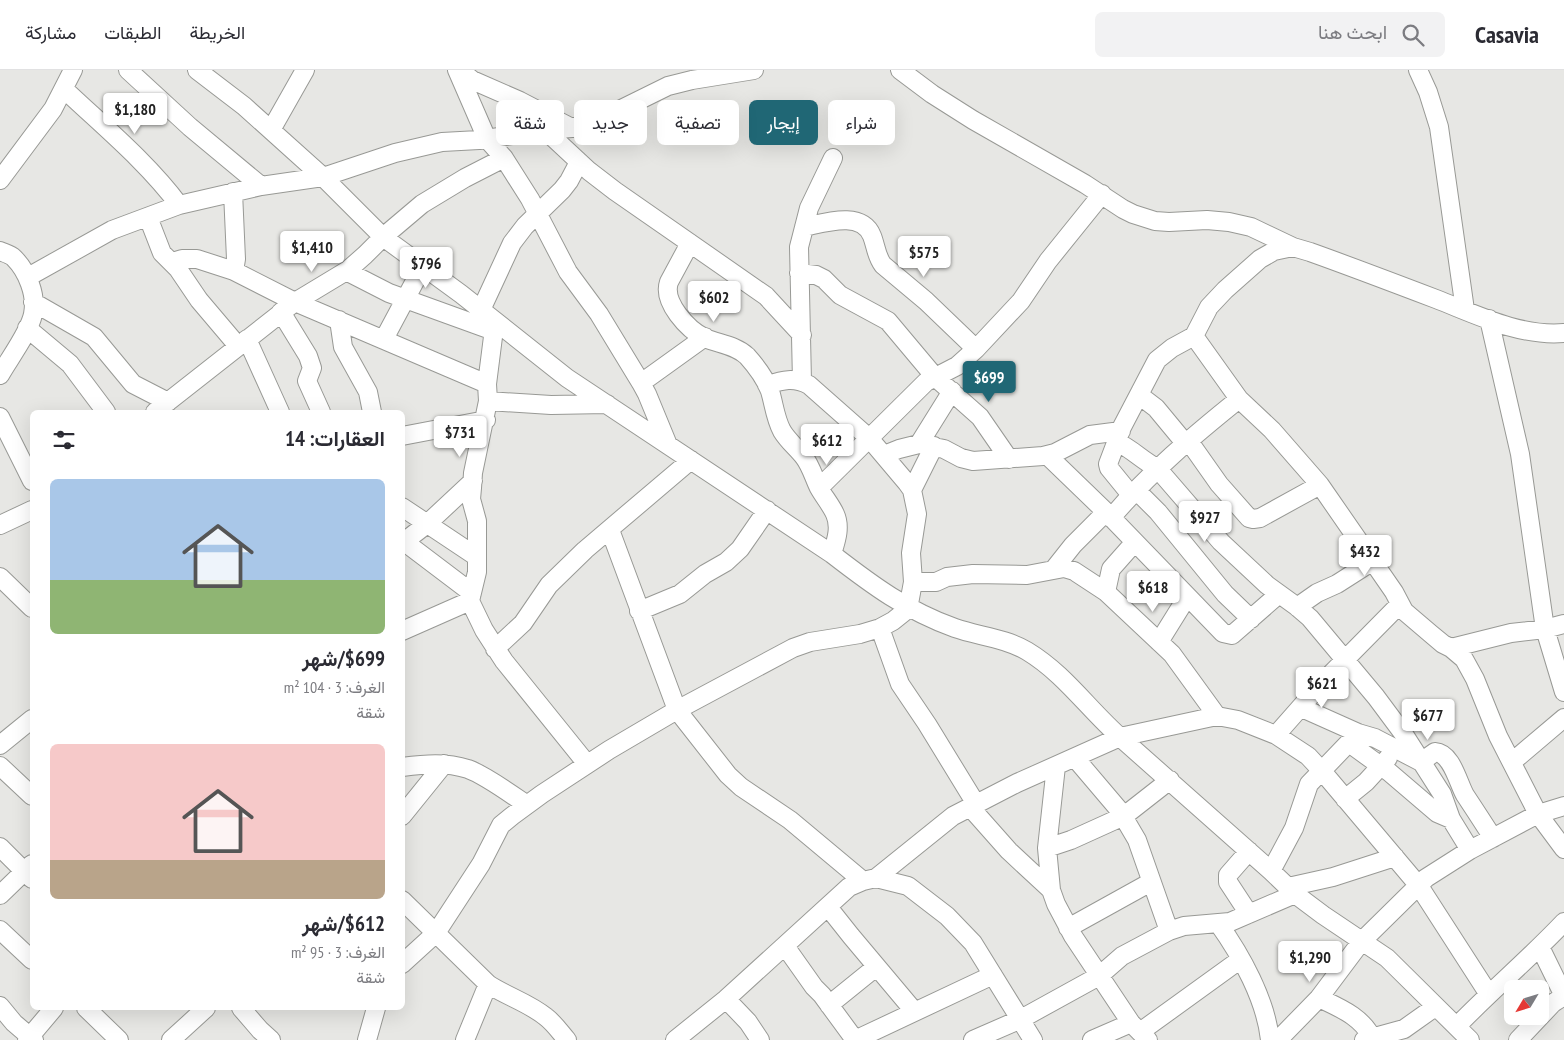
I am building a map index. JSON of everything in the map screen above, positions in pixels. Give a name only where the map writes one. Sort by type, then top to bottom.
[{"type":"street","points":[[0,180],[53,109],[74,70]]},
{"type":"street","points":[[128,70],[190,127],[261,186]]},
{"type":"street","points":[[197,70],[244,106],[271,130],[323,177],[383,237],[567,378],[832,554],[870,584],[908,609],[956,628],[996,638],[1025,650],[1055,670],[1120,737],[1292,891],[1361,942],[1371,946],[1387,958],[1435,1008],[1457,1026],[1470,1040]]},
{"type":"street","points":[[271,130],[306,70]]},
{"type":"street","points":[[458,70],[472,80],[520,101],[572,128]]},
{"type":"street","points":[[458,70],[487,139],[504,158],[537,213],[568,272],[599,314],[641,383],[668,445]]},
{"type":"street","points":[[564,129],[597,121],[668,86],[692,80],[754,70]]},
{"type":"street","points":[[900,70],[932,94],[973,120],[1102,194],[1123,209],[1155,221],[1208,220],[1251,227],[1293,247],[1489,319],[1527,331],[1554,334],[1564,333]]},
{"type":"street","points":[[1418,70],[1428,92],[1439,127],[1465,310]]},
{"type":"street","points":[[64,89],[148,167],[163,183],[179,205]]},
{"type":"street","points":[[28,277],[112,230],[179,205],[261,186],[323,177],[395,153],[442,142],[496,138]]},
{"type":"street","points":[[561,145],[615,191],[766,296],[802,335]]},
{"type":"street","points":[[33,302],[94,337],[136,386],[162,407],[288,307],[346,271],[422,204],[465,178],[504,158]]},
{"type":"street","points":[[802,382],[799,247],[810,208],[833,158]]},
{"type":"street","points":[[471,597],[477,572],[477,521],[471,499],[473,480],[486,420],[490,320],[512,243],[524,226],[562,190],[579,162]]},
{"type":"street","points":[[233,192],[236,259],[234,271]]},
{"type":"street","points":[[819,488],[926,382],[957,366],[976,349],[1021,300],[1048,261],[1102,194]]},
{"type":"street","points":[[148,217],[162,253],[178,268],[199,300],[243,342],[279,410]]},
{"type":"street","points":[[804,227],[836,220],[863,223],[872,235],[878,258],[883,265],[926,301],[976,349]]},
{"type":"street","points":[[690,243],[669,282],[667,293],[671,305],[681,317],[705,337],[727,345],[746,356],[757,369],[767,385],[775,415],[782,431],[806,460],[819,488],[835,514],[838,528],[832,554]]},
{"type":"street","points":[[1251,619],[1225,594],[1158,512],[1133,493],[1108,466],[1119,437],[1157,360],[1164,353],[1194,336],[1209,307],[1260,259],[1274,251],[1293,247]]},
{"type":"street","points":[[0,251],[12,256],[28,277],[33,302],[33,314],[27,328],[0,375]]},
{"type":"street","points":[[172,262],[182,259],[197,259],[234,271],[288,307],[339,320],[384,339],[448,368],[488,392],[551,405],[607,404]]},
{"type":"street","points":[[384,339],[423,266]]},
{"type":"street","points":[[346,271],[389,294],[490,320]]},
{"type":"street","points":[[799,274],[816,275],[824,279],[840,295],[888,321],[935,377],[980,417],[1009,459]]},
{"type":"street","points":[[288,307],[312,368],[307,381],[320,410]]},
{"type":"street","points":[[1489,319],[1520,454],[1545,629],[1564,692]]},
{"type":"street","points":[[339,320],[344,347],[368,392],[372,410]]},
{"type":"street","points":[[27,328],[70,364],[104,410]]},
{"type":"street","points":[[1194,336],[1239,399],[1272,430],[1320,485],[1373,560],[1404,611],[1464,659],[1475,679],[1498,736],[1538,814],[1564,849]]},
{"type":"street","points":[[641,383],[705,337]]},
{"type":"street","points":[[405,961],[436,933],[481,864],[501,826],[528,805],[587,764],[677,710],[793,648],[810,642],[860,634],[880,628],[893,621],[908,609],[913,582],[911,553],[917,514],[912,490],[869,438],[809,385],[790,379],[767,385]]},
{"type":"street","points":[[912,490],[926,445],[952,391]]},
{"type":"street","points":[[1139,395],[1156,408],[1187,441],[1219,484],[1249,518],[1260,518],[1320,485]]},
{"type":"street","points":[[1054,569],[1073,545],[1133,493],[1187,441],[1239,399]]},
{"type":"street","points":[[0,417],[30,477]]},
{"type":"street","points":[[405,435],[486,420]]},
{"type":"street","points":[[884,455],[899,449],[926,445],[944,449],[961,458],[973,461],[1009,459],[1055,453],[1090,435],[1119,437],[1147,462],[1158,468],[1220,541],[1251,571],[1310,618],[1376,697],[1405,736],[1442,794],[1451,818],[1470,850]]},
{"type":"street","points":[[1047,455],[1223,633],[1232,635],[1279,594]]},
{"type":"street","points":[[495,649],[523,623],[549,585],[586,550],[691,460]]},
{"type":"street","points":[[473,480],[405,545],[471,597],[484,630],[495,649],[587,764]]},
{"type":"street","points":[[405,509],[477,558]]},
{"type":"street","points":[[639,611],[680,594],[705,574],[726,562],[740,548],[767,510]]},
{"type":"street","points":[[0,525],[30,514]]},
{"type":"street","points":[[610,530],[677,710],[728,775],[741,788],[790,820],[870,880],[908,886],[947,916],[973,943],[1021,1019],[1032,1040]]},
{"type":"street","points":[[1198,560],[1220,541]]},
{"type":"street","points":[[1106,592],[1111,569],[1134,543]]},
{"type":"street","points":[[1297,607],[1317,592],[1337,584],[1373,560]]},
{"type":"street","points":[[913,582],[936,582],[947,577],[973,574],[1027,575],[1064,568],[1074,571],[1106,592],[1172,654],[1217,716]]},
{"type":"street","points":[[0,577],[30,606]]},
{"type":"street","points":[[1159,642],[1188,596]]},
{"type":"street","points":[[405,630],[471,597]]},
{"type":"street","points":[[1276,735],[1322,684],[1400,604]]},
{"type":"street","points":[[1451,648],[1510,633],[1545,629],[1564,624]]},
{"type":"street","points":[[880,628],[900,684],[927,724],[973,805],[1009,851],[1051,890]]},
{"type":"street","points":[[1302,708],[1353,738],[1381,766],[1437,813],[1451,818]]},
{"type":"street","points":[[675,1040],[726,999],[850,888],[870,880],[953,816],[1017,783],[1120,737],[1217,716],[1238,720],[1276,735],[1308,756],[1419,886],[1488,993]]},
{"type":"street","points":[[1512,762],[1564,718]]},
{"type":"street","points":[[0,745],[30,721]]},
{"type":"street","points":[[1271,871],[1303,808],[1309,784],[1353,738],[1375,738],[1421,762]]},
{"type":"street","points":[[1345,798],[1366,782],[1396,748]]},
{"type":"street","points":[[1421,762],[1435,752],[1443,755],[1451,765],[1466,796],[1494,838]]},
{"type":"street","points":[[1075,758],[1124,816],[1137,840],[1169,931]]},
{"type":"street","points":[[405,767],[429,763],[468,769],[528,805]]},
{"type":"street","points":[[405,812],[444,764]]},
{"type":"street","points":[[0,766],[30,794]]},
{"type":"street","points":[[1056,766],[1047,848],[1051,890],[1068,928],[1099,976],[1140,1031]]},
{"type":"street","points":[[1047,848],[1071,840],[1124,816],[1170,780]]},
{"type":"street","points":[[1278,1040],[1319,998],[1361,942],[1426,878],[1470,850],[1538,814],[1564,806]]},
{"type":"street","points":[[0,847],[30,872],[0,895]]},
{"type":"street","points":[[1249,852],[1228,875],[1228,882],[1249,914]]},
{"type":"street","points":[[972,1040],[1021,1019],[1099,976],[1122,956],[1169,931],[1184,926],[1230,922],[1292,891],[1395,858]]},
{"type":"street","points":[[1068,928],[1151,882]]},
{"type":"street","points":[[405,903],[488,984],[502,994],[548,1018],[567,1040]]},
{"type":"street","points":[[828,907],[914,1011]]},
{"type":"street","points":[[1457,1026],[1488,993],[1540,947],[1564,922]]},
{"type":"street","points":[[1218,923],[1241,958],[1258,993],[1270,1040]]},
{"type":"street","points":[[0,930],[30,958]]},
{"type":"street","points":[[784,946],[855,1040],[993,975]]},
{"type":"street","points":[[1518,1040],[1553,1003],[1564,996],[1540,947]]},
{"type":"street","points":[[1092,1040],[1140,1031],[1241,958]]},
{"type":"street","points":[[830,1005],[876,967]]},
{"type":"street","points":[[464,1040],[488,984]]},
{"type":"street","points":[[1319,998],[1346,1011],[1365,1026],[1370,1039],[1404,1029],[1435,1008]]},
{"type":"street","points":[[726,999],[748,1022],[760,1040]]},
{"type":"street","points":[[0,1006],[31,1039],[53,1010]]},
{"type":"street","points":[[88,1010],[119,1040]]},
{"type":"street","points":[[182,1036],[204,1010]]},
{"type":"street","points":[[243,1010],[271,1040]]},
{"type":"street","points":[[367,1040],[370,1012]]}]
